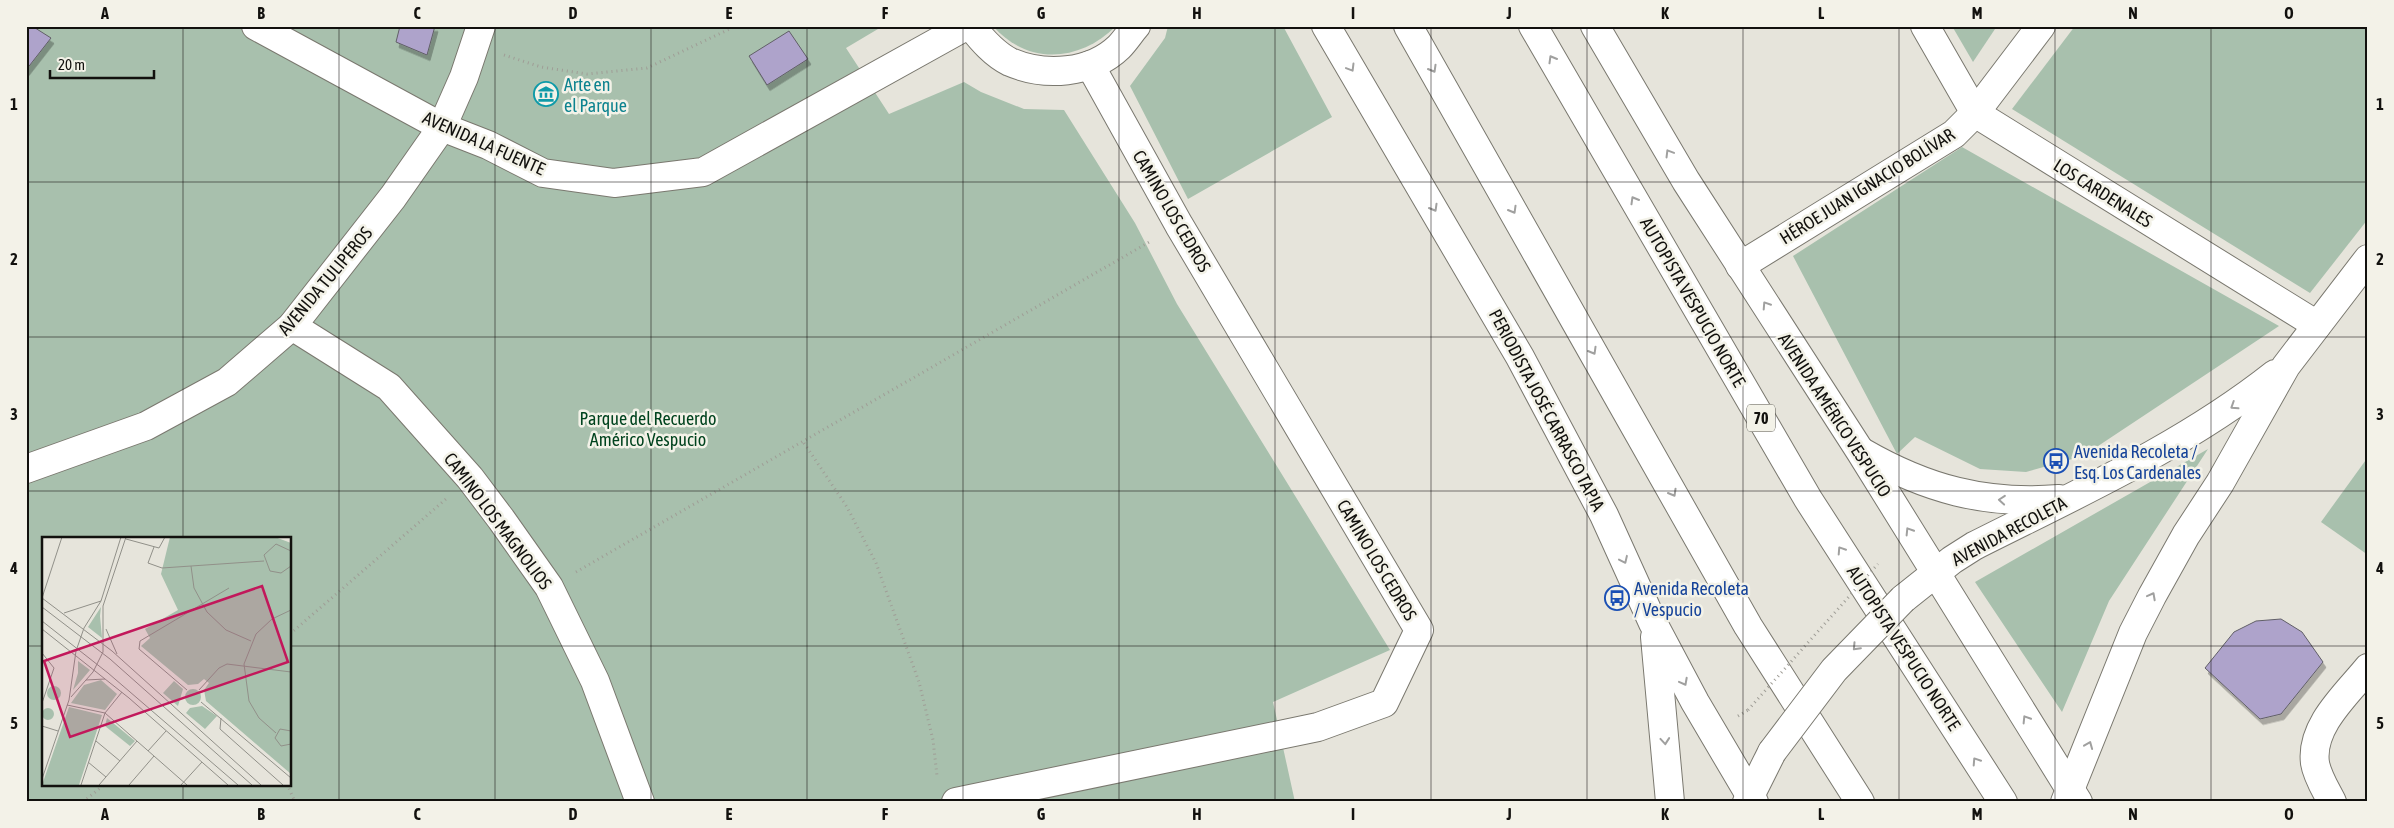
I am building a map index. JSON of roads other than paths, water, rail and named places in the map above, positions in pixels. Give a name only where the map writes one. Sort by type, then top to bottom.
[{"type":"main road","name":"AVENIDA LA FUENTE","points":[[256,26],[442,127],[488,145],[543,172],[614,182],[703,172],[966,26]]},
{"type":"main road","points":[[971,26],[987,46],[1009,61],[1035,70],[1063,71],[1090,65],[1118,48],[1136,26]]},
{"type":"main road","name":"PERIODISTA JOSÉ CARRASCO TAPIA","points":[[1326,26],[1520,357],[1604,515],[1653,623],[1750,800]]},
{"type":"main road","points":[[1408,26],[1748,626],[1860,802]]},
{"type":"main road","name":"AUTOPISTA VESPUCIO NORTE","points":[[1533,26],[1808,499],[2003,802]]},
{"type":"main road","name":"AVENIDA AMÉRICO VESPUCIO","points":[[1595,26],[1686,181],[1860,451],[2071,798]]},
{"type":"main road","name":"LOS CARDENALES","points":[[1925,26],[1975,113],[2317,325]]},
{"type":"main road","name":"HÉROE JUAN IGNACIO BOLÍVAR","points":[[1740,266],[1940,143],[1975,113],[2041,26]]},
{"type":"main road","name":"AVENIDA TULIPEROS","points":[[26,469],[146,426],[163,418],[227,382],[292,326],[393,197],[442,127],[464,77],[478,36]]},
{"type":"main road","name":"CAMINO LOS CEDROS","points":[[947,793],[1318,727],[1384,703],[1419,630],[1179,225],[1090,65]]},
{"type":"main road","name":"AVENIDA RECOLETA","points":[[2071,798],[2133,633],[2152,596],[2186,535],[2220,483],[2286,366],[2368,259]]},
{"type":"main road","name":"CAMINO LOS MAGNOLIOS","points":[[292,326],[389,387],[470,478],[550,587],[595,681],[640,802]]},
{"type":"main road","name":"AVENIDA RECOLETA","points":[[1750,800],[1772,752],[1834,670],[1902,599],[1974,546],[2068,499],[2204,425],[2238,404],[2286,366]]},
{"type":"main road","points":[[1860,451],[1913,479],[1965,494],[2004,500],[2068,499]]},
{"type":"main road","points":[[1653,623],[1670,802]]},
{"type":"main road","points":[[2332,802],[2316,764],[2315,748],[2319,732],[2368,668]]},
{"type":"place","name":"Arte en el Parque","points":[[546,94]]},
{"type":"place","name":"Avenida Recoleta / Esq. Los Cardenales","points":[[2056,461]]},
{"type":"place","name":"Avenida Recoleta / Vespucio","points":[[1617,598]]},
{"type":"park label","name":"Parque del Recuerdo Américo Vespucio","points":[[648,428]]}]
